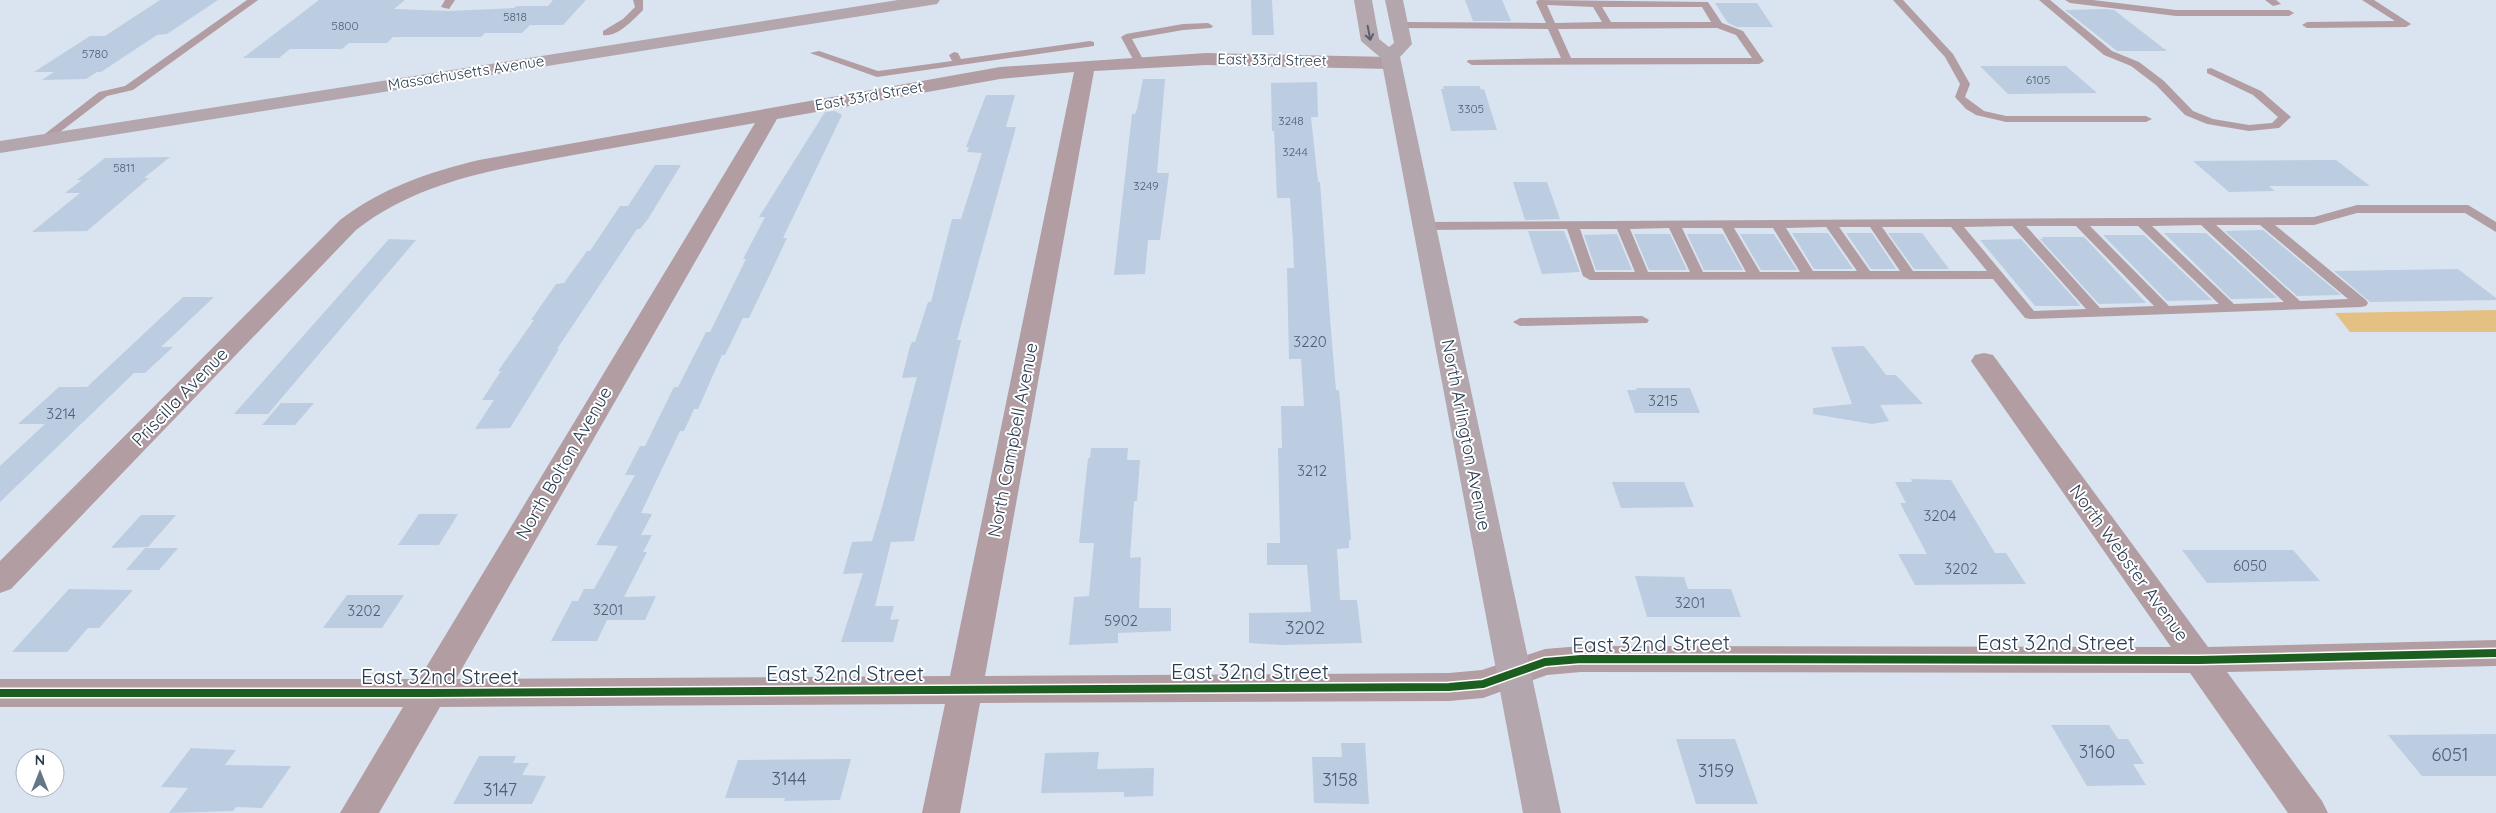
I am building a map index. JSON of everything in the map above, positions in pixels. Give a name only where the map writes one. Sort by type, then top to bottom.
[{"type":"main road","name":"Massachusetts Avenue","points":[[0,147],[931,0]]},
{"type":"main road","points":[[1363,0],[1370,41],[1391,60],[1403,46],[1394,0]]},
{"type":"main road","name":"North Arlington Avenue","points":[[1391,60],[1542,813]]},
{"type":"street","name":"East 33rd Street","points":[[361,214],[411,187],[466,169],[992,75],[1088,55],[1140,63],[1225,59],[1391,60]]},
{"type":"street","name":"North Campbell Avenue","points":[[941,813],[1088,55]]},
{"type":"street","name":"North Bolton Avenue","points":[[359,813],[770,114]]},
{"type":"street","name":"Priscilla Avenue","points":[[0,581],[361,214]]},
{"type":"street","name":"North Webster Avenue","points":[[1984,361],[2309,813]]},
{"type":"street","name":"East 32nd Street","points":[[0,693],[1450,688],[1483,684],[1545,662],[1581,659],[2199,660],[2496,653]]},
{"type":"lane","points":[[43,140],[103,94],[129,88],[253,0]]},
{"type":"lane","points":[[606,33],[626,21],[640,8],[638,0]]},
{"type":"lane","points":[[1898,0],[1949,56],[1965,84],[1960,97],[1968,108],[1985,116],[2006,119],[2146,119]]},
{"type":"lane","points":[[2044,0],[2108,53],[2134,64],[2160,83],[2189,113],[2212,122],[2249,128],[2275,126],[2285,117],[2257,93],[2211,71]]},
{"type":"lane","points":[[2070,0],[2159,11],[2289,13]]},
{"type":"lane","points":[[2147,0],[2159,11]]},
{"type":"lane","points":[[2308,25],[2406,24],[2367,0]]},
{"type":"lane","points":[[1538,1],[1596,4],[1704,2],[1718,25]]},
{"type":"lane","points":[[1538,1],[1568,61]]},
{"type":"lane","points":[[1596,4],[1608,25]]},
{"type":"lane","points":[[1399,25],[1718,25],[1740,33],[1759,61],[1472,62]]},
{"type":"lane","points":[[1140,63],[1126,37],[1208,26]]},
{"type":"lane","points":[[815,53],[877,74],[955,58],[1088,55]]},
{"type":"lane","points":[[1424,226],[2264,222],[2314,221],[2357,210],[2468,208],[2496,228]]},
{"type":"lane","points":[[2205,222],[2296,305]]},
{"type":"lane","points":[[1955,224],[2030,315],[2361,303],[2264,222]]},
{"type":"lane","points":[[2080,223],[2165,310]]},
{"type":"lane","points":[[2142,223],[2231,308]]},
{"type":"lane","points":[[1832,224],[1866,275]]},
{"type":"lane","points":[[1874,224],[1909,275]]},
{"type":"lane","points":[[2017,224],[2097,312]]},
{"type":"lane","points":[[1572,225],[1590,276],[1997,274]]},
{"type":"lane","points":[[1622,225],[1643,276]]},
{"type":"lane","points":[[1674,225],[1699,276]]},
{"type":"lane","points":[[1726,225],[1755,275]]},
{"type":"lane","points":[[1778,225],[1809,275]]},
{"type":"lane","points":[[1520,322],[1642,320]]},
{"type":"shaded area","points":[[2496,310],[2496,332],[2350,332],[2335,313]]},
{"type":"building","points":[[160,0],[218,0],[167,34],[157,35],[101,72],[97,72],[86,79],[42,80],[54,72],[34,72],[90,36],[105,36]]},
{"type":"building","points":[[319,0],[405,0],[394,9],[449,11],[514,8],[517,6],[548,6],[553,0],[586,0],[563,25],[530,25],[522,33],[485,33],[481,37],[393,37],[387,43],[349,43],[342,49],[290,49],[279,58],[243,58]]},
{"type":"building","points":[[1251,0],[1272,0],[1274,35],[1252,35]]},
{"type":"building","points":[[1465,0],[1502,0],[1511,21],[1473,21]]},
{"type":"building","points":[[1715,3],[1757,3],[1773,27],[1737,27],[1728,23]]},
{"type":"building","points":[[2065,10],[2114,10],[2167,51],[2117,51]]},
{"type":"building","points":[[1980,66],[2066,66],[2097,93],[2008,94]]},
{"type":"building","points":[[1143,79],[1165,79],[1157,173],[1169,173],[1160,240],[1148,240],[1145,274],[1114,275],[1132,114],[1135,114],[1137,109]]},
{"type":"building","points":[[1317,82],[1318,117],[1311,117],[1318,182],[1320,182],[1336,390],[1339,390],[1351,540],[1349,540],[1349,548],[1337,549],[1340,600],[1357,600],[1362,643],[1281,645],[1249,643],[1249,613],[1311,612],[1307,565],[1267,565],[1267,543],[1280,543],[1278,448],[1282,448],[1281,406],[1304,406],[1301,359],[1289,359],[1287,268],[1294,268],[1293,242],[1290,198],[1277,198],[1274,131],[1272,131],[1271,83]]},
{"type":"building","points":[[1443,86],[1480,86],[1481,90],[1484,89],[1497,130],[1451,131],[1441,89],[1444,89]]},
{"type":"building","points":[[986,95],[1015,95],[1006,127],[1016,127],[957,340],[961,340],[914,541],[891,542],[875,606],[894,606],[890,620],[899,619],[893,642],[841,642],[863,573],[843,574],[852,542],[872,541],[881,511],[917,377],[902,378],[910,346],[912,342],[915,342],[928,302],[931,302],[952,219],[961,219],[982,153],[967,152],[969,147],[966,147]]},
{"type":"building","points":[[835,111],[842,115],[783,238],[787,238],[749,318],[743,318],[725,355],[722,355],[698,409],[694,409],[684,431],[680,431],[641,513],[652,514],[641,535],[652,535],[643,552],[647,552],[624,597],[656,596],[645,620],[607,620],[597,641],[551,641],[572,601],[578,601],[584,589],[594,589],[618,546],[596,545],[635,475],[625,475],[640,446],[645,446],[674,387],[678,387],[706,332],[710,332],[746,259],[743,259],[765,217],[759,217],[825,112]]},
{"type":"building","points":[[170,157],[144,178],[149,178],[87,231],[32,232],[80,193],[65,193],[82,180],[77,180],[105,158]]},
{"type":"building","points":[[2336,160],[2370,186],[2269,186],[2275,191],[2229,192],[2193,161]]},
{"type":"building","points":[[655,165],[681,165],[648,219],[640,229],[637,229],[557,349],[559,349],[510,428],[475,429],[494,400],[482,400],[501,371],[498,371],[534,320],[531,320],[556,284],[564,283],[587,251],[590,251],[620,206],[628,206]]},
{"type":"building","points":[[1513,182],[1547,182],[1560,219],[1525,220]]},
{"type":"building","points":[[2263,230],[2341,295],[2297,296],[2225,231]]},
{"type":"building","points":[[1528,231],[1564,231],[1580,272],[1542,274]]},
{"type":"building","points":[[1792,233],[1828,233],[1853,269],[1814,269]]},
{"type":"building","points":[[1846,233],[1872,233],[1896,269],[1871,269]]},
{"type":"building","points":[[1888,233],[1922,233],[1949,269],[1914,269]]},
{"type":"building","points":[[2164,233],[2206,233],[2277,298],[2231,299]]},
{"type":"building","points":[[1617,234],[1632,270],[1596,270],[1584,235]]},
{"type":"building","points":[[1634,234],[1670,234],[1687,270],[1649,270]]},
{"type":"building","points":[[1687,234],[1723,234],[1743,270],[1704,270]]},
{"type":"building","points":[[1740,234],[1774,234],[1797,270],[1761,270]]},
{"type":"building","points":[[2103,235],[2144,235],[2212,300],[2167,301]]},
{"type":"building","points":[[2042,237],[2084,237],[2146,303],[2099,304],[2040,239],[2043,239]]},
{"type":"building","points":[[389,239],[416,240],[268,414],[234,414]]},
{"type":"building","points":[[2021,239],[2080,306],[2035,306],[1980,240]]},
{"type":"building","points":[[2458,269],[2496,298],[2496,300],[2370,302],[2334,271]]},
{"type":"building","points":[[183,297],[214,297],[161,347],[173,347],[145,373],[134,373],[0,502],[0,466],[45,424],[18,424],[59,387],[87,387]]},
{"type":"building","points":[[1864,346],[1886,375],[1896,375],[1923,404],[1880,405],[1889,421],[1872,424],[1813,414],[1813,408],[1852,404],[1831,347]]},
{"type":"building","points":[[1636,388],[1690,388],[1700,413],[1635,413],[1627,390],[1637,390]]},
{"type":"building","points":[[281,403],[314,403],[295,425],[262,425]]},
{"type":"building","points":[[1091,448],[1128,448],[1127,460],[1140,460],[1137,501],[1134,501],[1130,558],[1141,557],[1139,608],[1171,608],[1171,631],[1118,633],[1118,643],[1069,645],[1074,597],[1089,596],[1094,543],[1079,543],[1088,458],[1090,458]]},
{"type":"building","points":[[1911,479],[1951,480],[1995,553],[2006,553],[2026,584],[1915,585],[1898,554],[1927,554],[1900,503],[1906,503],[1895,482],[1912,482]]},
{"type":"building","points":[[1612,482],[1684,482],[1694,507],[1621,508]]},
{"type":"building","points":[[419,514],[458,514],[439,545],[398,545]]},
{"type":"building","points":[[141,515],[176,515],[148,547],[111,548]]},
{"type":"building","points":[[145,548],[178,548],[159,570],[126,570]]},
{"type":"building","points":[[2182,550],[2293,550],[2320,581],[2207,583]]},
{"type":"building","points":[[1635,576],[1684,577],[1688,589],[1731,589],[1741,617],[1647,617]]},
{"type":"building","points":[[69,589],[133,590],[99,628],[88,628],[67,652],[12,652]]},
{"type":"building","points":[[347,595],[404,595],[382,628],[323,628]]},
{"type":"building","points":[[2051,725],[2109,725],[2118,739],[2128,739],[2144,764],[2133,764],[2146,785],[2087,786]]},
{"type":"building","points":[[2496,734],[2496,776],[2422,776],[2388,735]]},
{"type":"building","points":[[1676,739],[1735,739],[1758,804],[1696,804]]},
{"type":"building","points":[[1341,743],[1365,743],[1369,804],[1314,803],[1312,757],[1342,757]]},
{"type":"building","points":[[191,748],[236,750],[225,765],[291,766],[262,808],[236,807],[233,811],[169,813],[188,788],[161,787]]},
{"type":"building","points":[[1099,752],[1097,769],[1154,768],[1153,796],[1124,797],[1124,792],[1041,793],[1045,753]]},
{"type":"building","points":[[479,756],[516,756],[513,763],[529,763],[522,775],[546,776],[532,804],[453,804]]},
{"type":"building","points":[[851,759],[840,800],[784,801],[785,798],[725,798],[738,760]]},
{"type":"cycle path","points":[[0,693],[429,693],[1449,687],[1483,684],[1545,662],[1581,659],[2199,660],[2496,653]]}]
